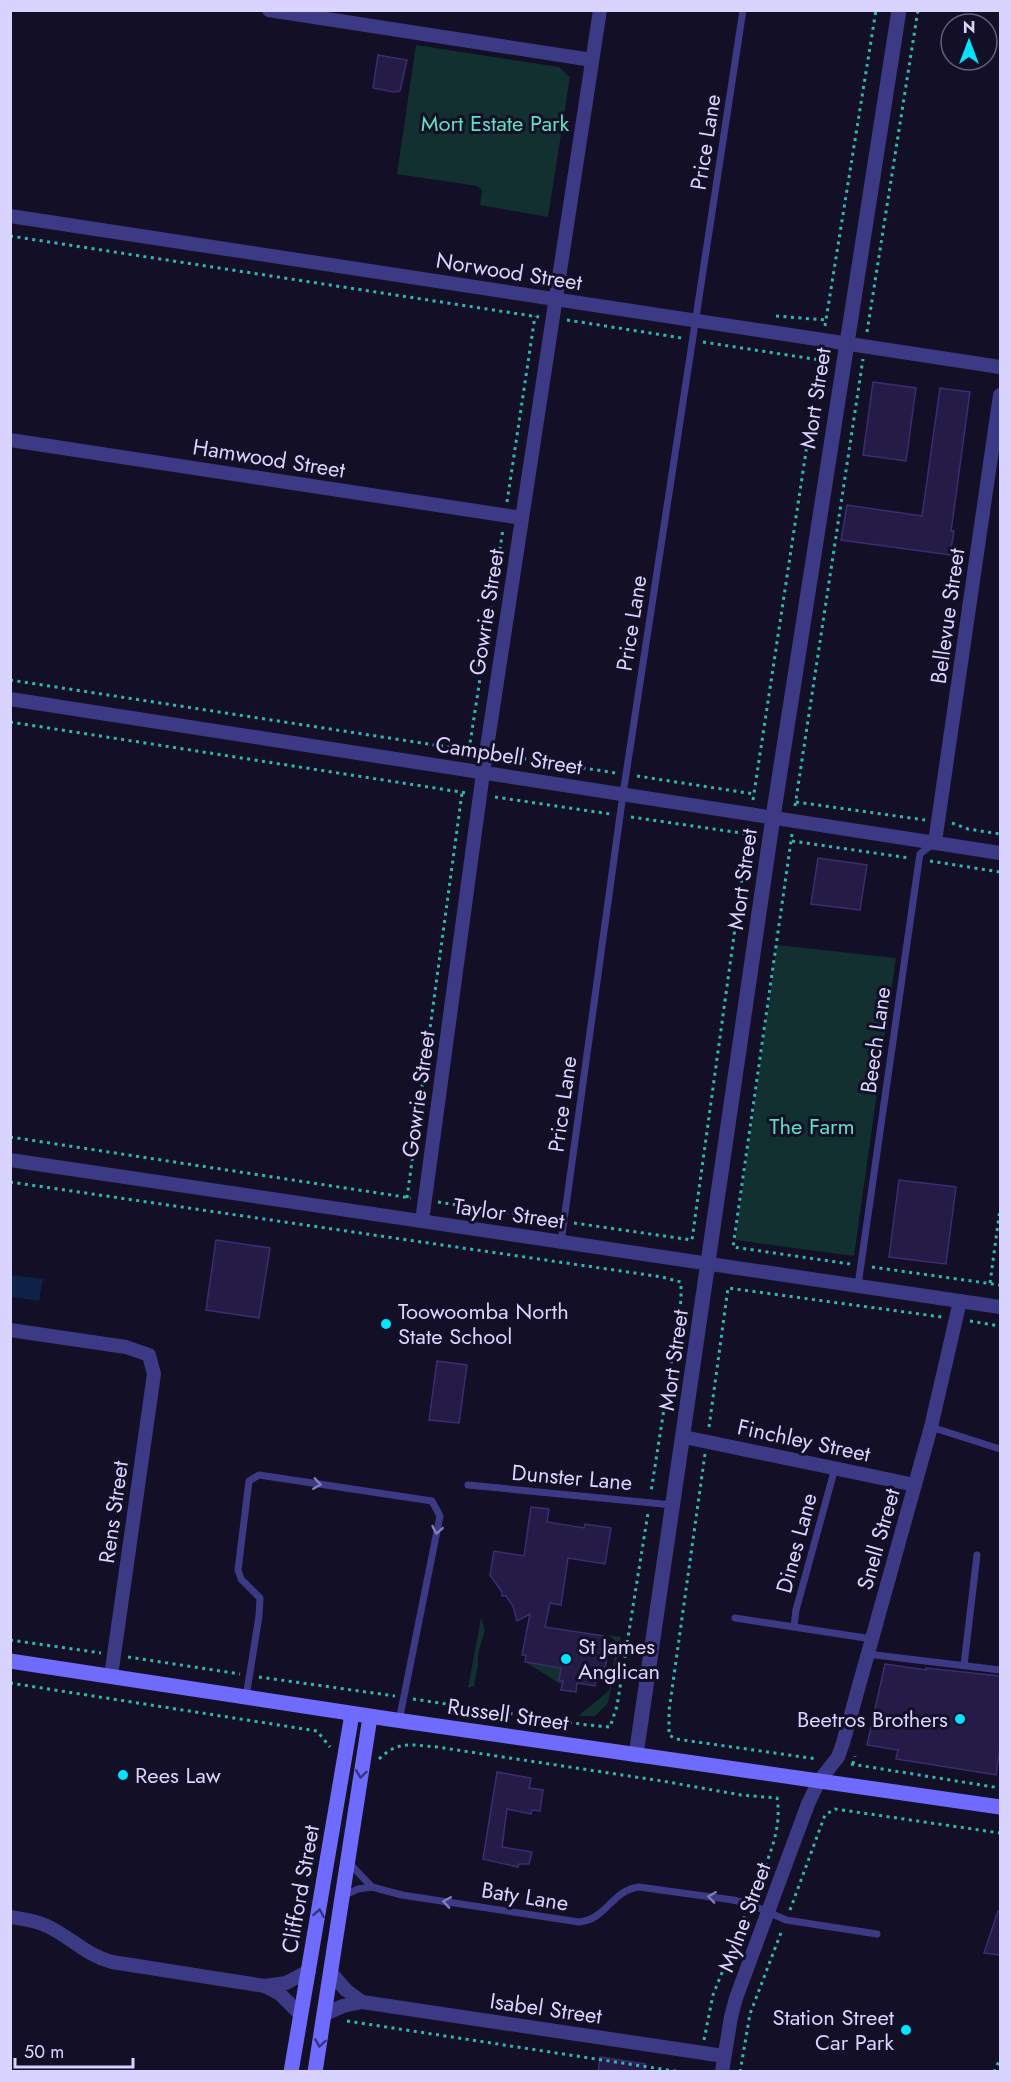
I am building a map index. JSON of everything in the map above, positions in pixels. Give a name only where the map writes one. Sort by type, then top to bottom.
[{"type":"main road","name":"Russell Street","points":[[10,1661],[370,1717],[1000,1807]]},
{"type":"main road","name":"Clifford Street","points":[[291,2072],[352,1714]]},
{"type":"main road","name":"Clifford Street","points":[[315,2072],[331,2017],[331,1973],[370,1717]]},
{"type":"street","points":[[269,10],[592,60]]},
{"type":"street","name":"Gowrie Street","points":[[422,1221],[483,772],[600,10]]},
{"type":"street","name":"Mort Street","points":[[636,1755],[710,1264],[773,817],[899,10]]},
{"type":"street","name":"Norwood Street","points":[[10,216],[1000,367]]},
{"type":"street","name":"Bellevue Street","points":[[935,842],[1000,395]]},
{"type":"street","name":"Hamwood Street","points":[[10,440],[522,518]]},
{"type":"street","name":"Campbell Street","points":[[10,699],[1000,853]]},
{"type":"street","name":"Taylor Street","points":[[10,1160],[960,1301],[1000,1302]]},
{"type":"street","name":"Snell Street","points":[[819,1781],[838,1757],[843,1743],[932,1427],[960,1301]]},
{"type":"street","name":"Rens Street","points":[[10,1330],[126,1347],[149,1354],[154,1374],[111,1676]]},
{"type":"street","name":"Finchley Street","points":[[684,1437],[915,1485]]},
{"type":"street","name":"Mylne Street","points":[[722,2072],[736,1998],[808,1804],[819,1781]]},
{"type":"street","points":[[10,1917],[26,1919],[48,1927],[80,1949],[101,1959],[265,1986],[286,1983],[309,1971]]},
{"type":"street","points":[[331,1973],[346,1990],[362,2002]]},
{"type":"street","points":[[265,1986],[280,1994],[301,2015]]},
{"type":"street","name":"Isabel Street","points":[[331,2017],[343,2006],[362,2002],[724,2056]]},
{"type":"lane","name":"Price Lane","points":[[561,1242],[623,794],[743,10]]},
{"type":"lane","points":[[919,860],[920,854],[935,842]]},
{"type":"lane","name":"Beech Lane","points":[[858,1285],[919,860]]},
{"type":"lane","points":[[932,1427],[1000,1449]]},
{"type":"lane","name":"Dines Lane","points":[[794,1627],[796,1610],[835,1468]]},
{"type":"lane","points":[[246,1697],[260,1598],[242,1579],[238,1570],[249,1481],[260,1475],[432,1501],[440,1516],[399,1721]]},
{"type":"lane","name":"Dunster Lane","points":[[468,1485],[673,1505]]},
{"type":"lane","points":[[964,1665],[977,1555]]},
{"type":"lane","points":[[735,1618],[872,1639]]},
{"type":"lane","points":[[867,1654],[1000,1670]]},
{"type":"lane","points":[[348,1862],[372,1887]]},
{"type":"lane","name":"Baty Lane","points":[[343,1896],[358,1889],[372,1887],[402,1895],[579,1922],[592,1920],[605,1911],[625,1890],[639,1887],[732,1900],[750,1904],[794,1922],[877,1934]]},
{"type":"path","points":[[10,1137],[692,1240],[748,834],[826,320],[876,10]]},
{"type":"path","points":[[733,1247],[796,802],[918,10]]},
{"type":"path","points":[[10,236],[820,360]]},
{"type":"path","points":[[469,750],[535,316]]},
{"type":"path","points":[[776,316],[826,320]]},
{"type":"path","points":[[10,680],[754,794]]},
{"type":"path","points":[[10,722],[748,834]]},
{"type":"path","points":[[407,1198],[462,792]]},
{"type":"path","points":[[796,802],[956,823],[968,829],[1000,834]]},
{"type":"path","points":[[792,841],[1000,872]]},
{"type":"path","points":[[10,1182],[651,1275],[681,1282],[681,1300],[618,1706],[610,1727],[10,1640]]},
{"type":"path","points":[[990,1283],[1000,1209]]},
{"type":"path","points":[[828,1761],[676,1739],[669,1735],[669,1711],[728,1288],[1000,1326]]},
{"type":"path","points":[[10,1683],[317,1731],[328,1744]]},
{"type":"path","points":[[385,1754],[402,1744],[437,1747],[662,1781],[741,1796],[777,1798],[779,1808],[777,1832],[713,1995],[705,2034]]},
{"type":"path","points":[[853,1764],[857,1748]]},
{"type":"path","points":[[845,1763],[1000,1788]]},
{"type":"path","points":[[835,1809],[1000,1833]]},
{"type":"path","points":[[331,2017],[681,2072]]},
{"type":"path","points":[[740,2072],[742,2057]]},
{"type":"path","points":[[994,2072],[1000,2059]]},
{"type":"green space","name":"Mort Estate Park","points":[[416,45],[559,67],[570,77],[548,217],[480,205],[482,190],[477,186],[397,174]]},
{"type":"green space","name":"The Farm","points":[[777,945],[896,958],[854,1256],[735,1240]]},
{"type":"green space","points":[[481,1618],[485,1630],[478,1654],[474,1686],[468,1688]]},
{"type":"green space","points":[[608,1635],[621,1637],[608,1703],[595,1716],[578,1716],[609,1691],[617,1642]]},
{"type":"green space","points":[[525,1662],[561,1668],[562,1685]]},
{"type":"water","points":[[11,1275],[43,1279],[39,1301],[11,1297]]},
{"type":"building","points":[[378,55],[407,60],[400,91],[373,88]]},
{"type":"building","points":[[873,382],[916,388],[906,461],[863,455]]},
{"type":"building","points":[[940,388],[970,392],[951,531],[954,531],[950,555],[841,540],[847,505],[922,516]]},
{"type":"building","points":[[818,858],[867,865],[860,910],[811,904]]},
{"type":"building","points":[[899,1180],[956,1187],[946,1264],[889,1257]]},
{"type":"building","points":[[216,1240],[270,1248],[259,1318],[206,1310]]},
{"type":"building","points":[[437,1361],[467,1365],[459,1423],[429,1420]]},
{"type":"building","points":[[531,1507],[549,1509],[547,1522],[584,1528],[585,1524],[611,1528],[605,1564],[568,1558],[561,1605],[550,1603],[545,1627],[603,1636],[601,1650],[608,1651],[604,1675],[597,1673],[595,1686],[577,1683],[576,1692],[561,1690],[563,1681],[559,1680],[561,1668],[525,1662],[526,1655],[522,1655],[530,1614],[517,1621],[513,1606],[506,1596],[502,1596],[502,1592],[490,1575],[494,1551],[524,1556]]},
{"type":"building","name":"Beetros Brothers","points":[[885,1664],[1000,1676],[1000,1747],[996,1775],[896,1759],[898,1750],[867,1745]]},
{"type":"building","points":[[497,1772],[531,1778],[529,1788],[543,1790],[540,1811],[532,1810],[531,1814],[507,1809],[502,1847],[532,1852],[529,1864],[519,1864],[518,1867],[483,1859]]},
{"type":"building","points":[[998,1911],[1000,1912],[1000,1955],[984,1953]]},
{"type":"building","points":[[600,2057],[645,2064],[645,2072],[598,2072]]},
{"type":"place","name":"Toowoomba North State School","points":[[386,1324]]},
{"type":"place","name":"St James Anglican","points":[[566,1659]]},
{"type":"place","name":"Beetros Brothers","points":[[960,1719]]},
{"type":"place","name":"Rees Law","points":[[123,1775]]},
{"type":"place","name":"Station Street Car Park","points":[[906,2030]]}]
